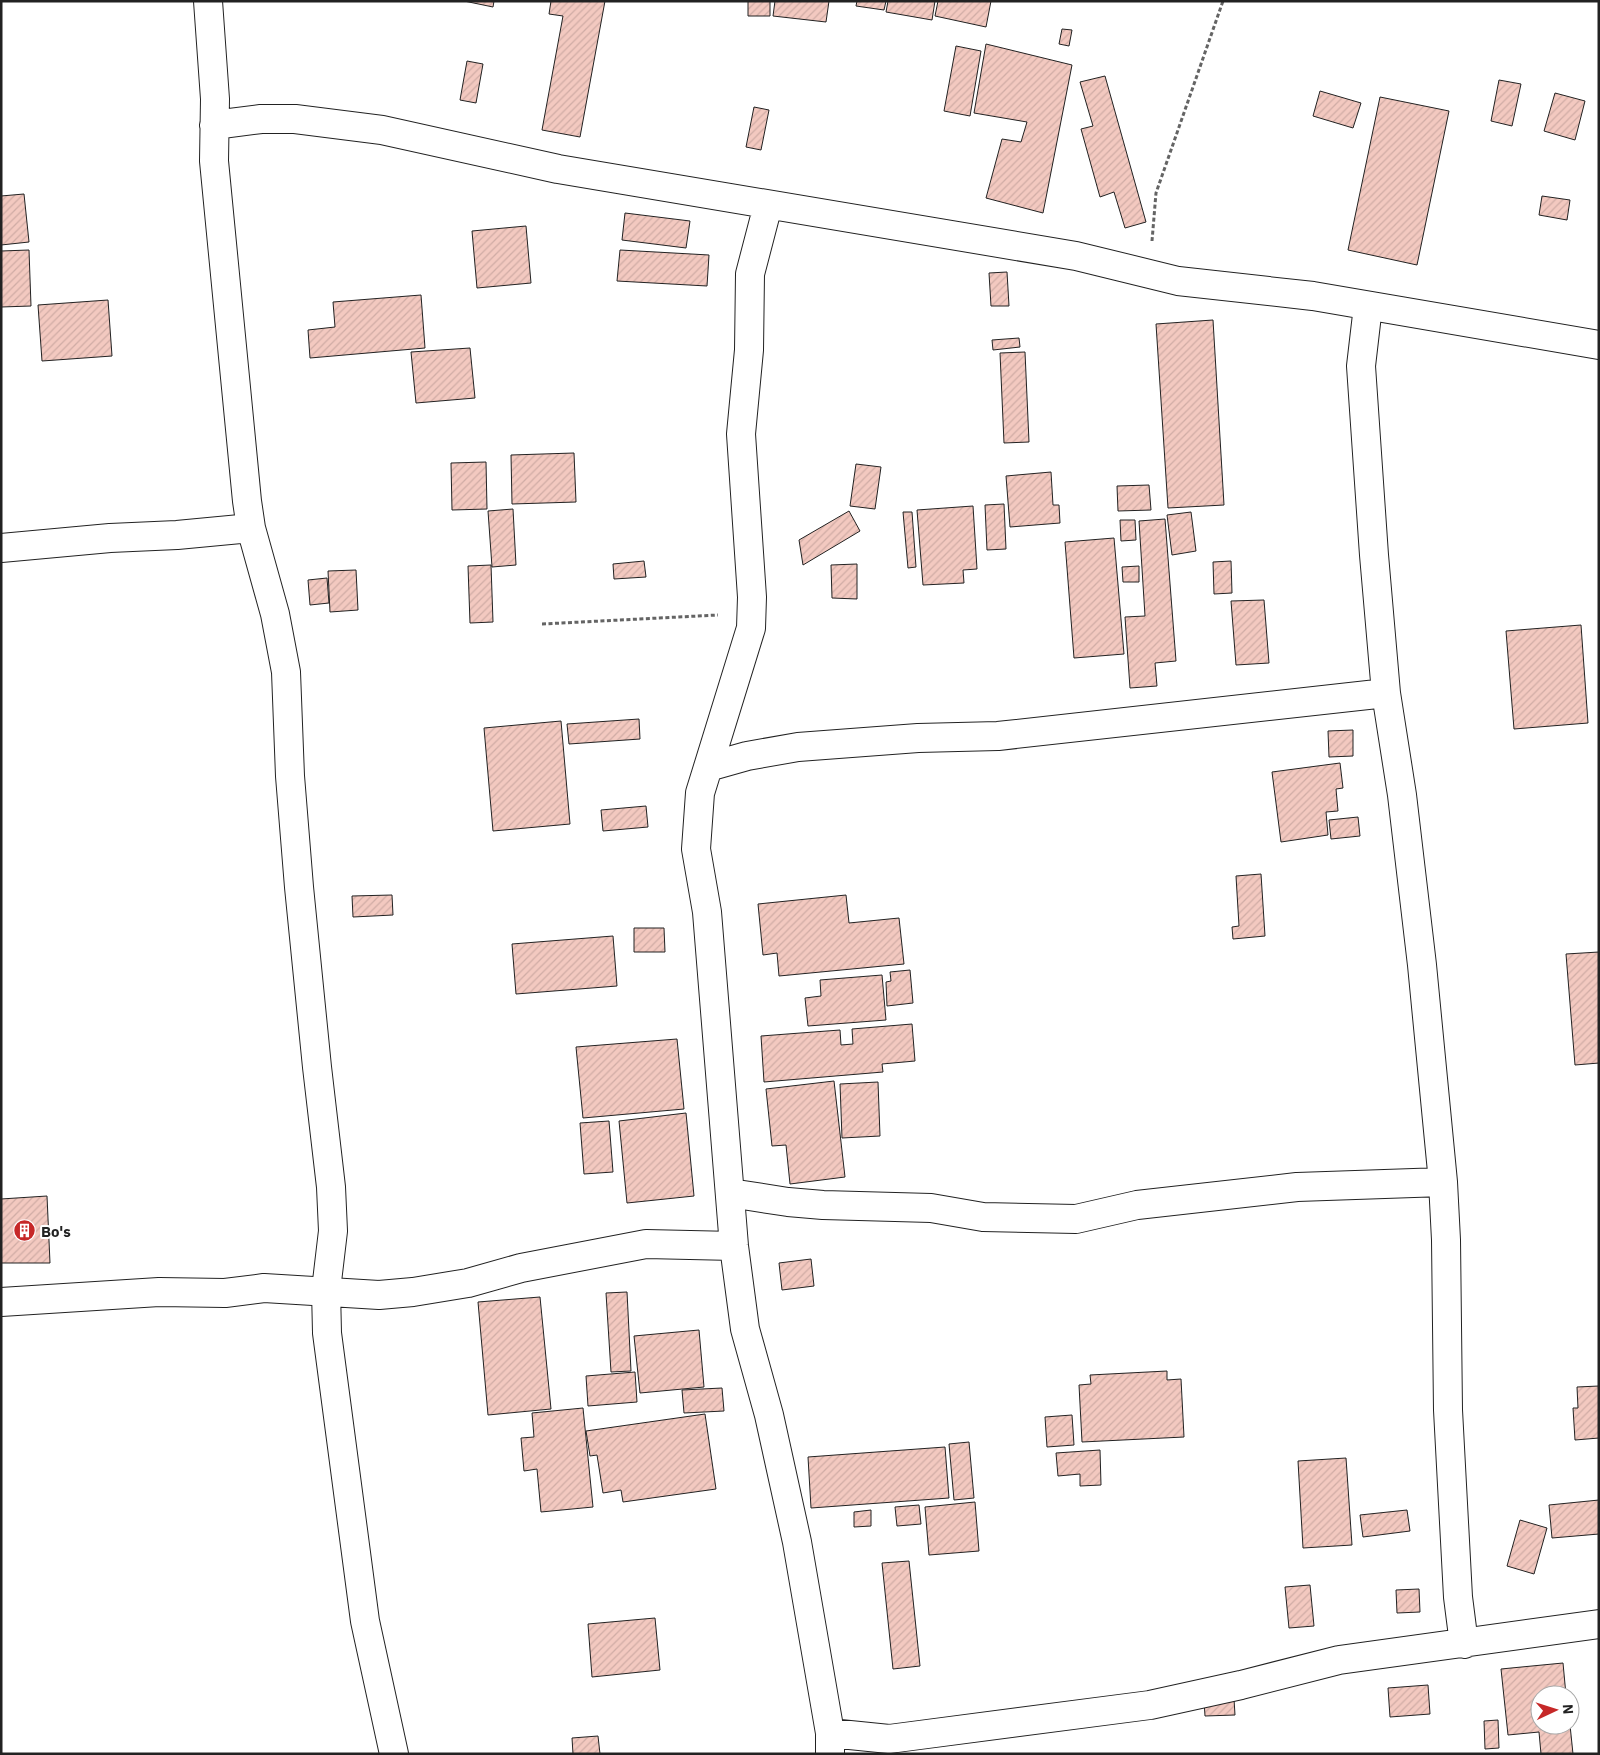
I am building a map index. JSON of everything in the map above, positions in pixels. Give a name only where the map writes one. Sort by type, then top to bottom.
[{"type":"street","points":[[208,1],[215,99],[214,161],[251,528],[275,614],[286,672],[290,776],[299,887],[331,1187],[333,1231],[326,1290],[327,1333],[365,1621],[394,1754]]},
{"type":"street","points":[[214,125],[261,119],[295,118],[382,130],[558,168],[1076,256],[1178,281],[1312,296],[1599,345]]},
{"type":"street","points":[[768,205],[750,274],[748,350],[741,434],[752,597],[751,628],[700,793],[696,849],[707,912],[734,1246],[745,1329],[769,1415],[797,1542],[830,1744],[889,1739],[1150,1706],[1339,1660],[1599,1624]]},
{"type":"street","points":[[1368,306],[1361,366],[1374,554],[1386,693],[1405,823],[1443,1182],[1446,1240],[1448,1410],[1458,1597],[1464,1644]]},
{"type":"street","points":[[1,548],[251,528]]},
{"type":"street","points":[[708,767],[747,756],[798,747],[918,738],[998,736],[1386,693]]},
{"type":"street","points":[[730,1193],[788,1202],[823,1205],[931,1208],[982,1217],[1076,1219],[1145,1204],[1297,1187],[1443,1182]]},
{"type":"street","points":[[1,1302],[159,1292],[225,1293],[264,1288],[379,1294],[413,1292],[468,1284],[521,1268],[646,1244],[734,1246]]},
{"type":"path","points":[[1150,274],[1156,193],[1223,1]]},
{"type":"path","points":[[542,624],[721,615],[751,628]]},
{"type":"building","points":[[464,1],[494,1],[493,7]]},
{"type":"building","points":[[551,1],[605,1],[580,137],[542,130],[563,16],[549,14]]},
{"type":"building","points":[[748,1],[770,1],[770,16],[748,16]]},
{"type":"building","points":[[775,1],[829,1],[826,22],[773,16]]},
{"type":"building","points":[[857,1],[886,1],[884,10],[856,6]]},
{"type":"building","points":[[888,1],[935,1],[932,20],[886,12]]},
{"type":"building","points":[[938,1],[991,1],[986,27],[935,16]]},
{"type":"building","points":[[1062,29],[1072,30],[1069,46],[1059,44]]},
{"type":"building","points":[[986,44],[1072,65],[1043,213],[986,198],[1002,139],[1021,142],[1027,122],[974,113]]},
{"type":"building","points":[[956,46],[981,51],[970,116],[944,111]]},
{"type":"building","points":[[467,61],[483,64],[476,103],[460,100]]},
{"type":"building","points":[[1105,76],[1146,222],[1125,228],[1114,192],[1100,197],[1081,129],[1093,126],[1080,82]]},
{"type":"building","points":[[1499,80],[1521,84],[1512,126],[1491,121]]},
{"type":"building","points":[[1320,91],[1361,103],[1353,128],[1313,116]]},
{"type":"building","points":[[1555,93],[1585,101],[1575,140],[1544,131]]},
{"type":"building","points":[[1380,97],[1449,111],[1417,265],[1348,250]]},
{"type":"building","points":[[754,107],[769,110],[761,150],[746,147]]},
{"type":"building","points":[[24,194],[29,242],[1,245],[1,196]]},
{"type":"building","points":[[1542,196],[1570,200],[1567,220],[1539,215]]},
{"type":"building","points":[[625,213],[690,221],[686,248],[622,240]]},
{"type":"building","points":[[526,226],[531,283],[477,288],[472,231]]},
{"type":"building","points":[[29,250],[31,306],[1,307],[1,251]]},
{"type":"building","points":[[620,250],[709,255],[707,286],[617,281]]},
{"type":"building","points":[[1007,272],[1009,306],[991,306],[989,273]]},
{"type":"building","points":[[421,295],[425,348],[310,358],[308,330],[335,327],[333,302]]},
{"type":"building","points":[[108,300],[112,356],[42,361],[38,305]]},
{"type":"building","points":[[1213,320],[1224,505],[1168,508],[1156,324]]},
{"type":"building","points":[[1019,338],[1020,347],[993,350],[992,340]]},
{"type":"building","points":[[470,348],[475,398],[416,403],[411,352]]},
{"type":"building","points":[[1025,352],[1029,442],[1004,443],[1000,353]]},
{"type":"building","points":[[574,453],[576,502],[512,504],[511,455]]},
{"type":"building","points":[[486,462],[487,509],[452,510],[451,463]]},
{"type":"building","points":[[856,464],[881,467],[875,509],[850,506]]},
{"type":"building","points":[[1051,472],[1053,505],[1059,505],[1060,523],[1010,527],[1006,476]]},
{"type":"building","points":[[1149,485],[1151,510],[1118,511],[1117,486]]},
{"type":"building","points":[[1004,504],[1006,549],[987,550],[985,505]]},
{"type":"building","points":[[973,506],[977,569],[963,570],[964,583],[923,585],[917,510]]},
{"type":"building","points":[[513,509],[516,565],[492,567],[488,511]]},
{"type":"building","points":[[849,511],[860,531],[803,565],[799,540]]},
{"type":"building","points":[[903,512],[912,512],[916,567],[908,568]]},
{"type":"building","points":[[1191,512],[1196,551],[1172,555],[1167,515]]},
{"type":"building","points":[[1165,519],[1176,661],[1155,663],[1157,686],[1130,688],[1125,617],[1145,616],[1139,521]]},
{"type":"building","points":[[1120,520],[1135,520],[1136,540],[1121,541]]},
{"type":"building","points":[[1114,538],[1124,654],[1074,658],[1065,542]]},
{"type":"building","points":[[644,561],[646,577],[614,579],[613,564]]},
{"type":"building","points":[[1231,561],[1232,593],[1214,594],[1213,562]]},
{"type":"building","points":[[857,564],[857,599],[832,598],[831,565]]},
{"type":"building","points":[[491,565],[493,622],[470,623],[468,566]]},
{"type":"building","points":[[1139,566],[1139,582],[1123,582],[1122,567]]},
{"type":"building","points":[[356,570],[358,610],[330,612],[328,571]]},
{"type":"building","points":[[327,578],[329,603],[310,605],[308,580]]},
{"type":"building","points":[[1264,600],[1269,663],[1236,665],[1231,601]]},
{"type":"building","points":[[1581,625],[1588,723],[1514,729],[1506,631]]},
{"type":"building","points":[[639,719],[640,739],[569,744],[567,724]]},
{"type":"building","points":[[561,721],[570,824],[493,831],[484,728]]},
{"type":"building","points":[[1353,730],[1353,756],[1329,757],[1328,731]]},
{"type":"building","points":[[1340,763],[1343,788],[1336,789],[1338,811],[1326,812],[1328,835],[1281,842],[1272,772]]},
{"type":"building","points":[[646,806],[648,827],[603,831],[601,810]]},
{"type":"building","points":[[1358,817],[1360,836],[1331,839],[1329,820]]},
{"type":"building","points":[[1261,874],[1265,936],[1233,939],[1232,927],[1239,926],[1236,876]]},
{"type":"building","points":[[392,895],[393,915],[353,917],[352,896]]},
{"type":"building","points":[[846,895],[849,923],[899,918],[904,964],[779,976],[777,953],[763,955],[758,904]]},
{"type":"building","points":[[634,928],[664,928],[665,952],[634,952]]},
{"type":"building","points":[[613,936],[617,986],[516,994],[512,944]]},
{"type":"building","points":[[1599,952],[1599,1063],[1575,1065],[1566,954]]},
{"type":"building","points":[[910,970],[913,1003],[887,1006],[886,982],[891,981],[890,972]]},
{"type":"building","points":[[882,975],[886,1020],[808,1026],[805,998],[821,996],[820,980]]},
{"type":"building","points":[[912,1024],[915,1061],[882,1064],[883,1072],[764,1082],[761,1036],[840,1030],[841,1045],[853,1044],[852,1029]]},
{"type":"building","points":[[677,1039],[684,1109],[583,1118],[576,1047]]},
{"type":"building","points":[[834,1081],[845,1177],[790,1184],[786,1145],[772,1146],[766,1089]]},
{"type":"building","points":[[878,1082],[880,1136],[842,1138],[840,1084]]},
{"type":"building","points":[[686,1113],[694,1196],[627,1203],[619,1121]]},
{"type":"building","points":[[609,1121],[613,1172],[584,1174],[580,1123]]},
{"type":"building","name":"Bo's","points":[[47,1196],[50,1263],[1,1263],[1,1199]]},
{"type":"building","points":[[811,1259],[814,1286],[782,1290],[779,1263]]},
{"type":"building","points":[[627,1292],[631,1371],[611,1372],[606,1293]]},
{"type":"building","points":[[540,1297],[551,1409],[488,1415],[478,1302]]},
{"type":"building","points":[[699,1330],[704,1387],[640,1393],[634,1336]]},
{"type":"building","points":[[1167,1371],[1167,1380],[1181,1379],[1184,1437],[1082,1442],[1079,1385],[1091,1384],[1090,1375]]},
{"type":"building","points":[[635,1372],[637,1402],[588,1406],[586,1376]]},
{"type":"building","points":[[1599,1386],[1599,1438],[1575,1440],[1573,1408],[1578,1408],[1577,1387]]},
{"type":"building","points":[[722,1388],[724,1411],[684,1413],[682,1390]]},
{"type":"building","points":[[583,1408],[593,1507],[541,1512],[537,1469],[524,1471],[521,1438],[534,1437],[532,1413]]},
{"type":"building","points":[[705,1414],[716,1489],[623,1502],[621,1490],[603,1493],[597,1455],[590,1456],[586,1431]]},
{"type":"building","points":[[1072,1415],[1074,1445],[1047,1447],[1045,1417]]},
{"type":"building","points":[[969,1442],[974,1498],[954,1500],[949,1444]]},
{"type":"building","points":[[945,1447],[949,1498],[811,1508],[808,1457]]},
{"type":"building","points":[[1100,1450],[1101,1485],[1080,1486],[1080,1474],[1058,1476],[1056,1453]]},
{"type":"building","points":[[1346,1458],[1352,1545],[1303,1548],[1298,1461]]},
{"type":"building","points":[[1599,1500],[1599,1534],[1552,1538],[1549,1505]]},
{"type":"building","points":[[975,1502],[979,1551],[929,1555],[925,1507]]},
{"type":"building","points":[[919,1505],[921,1524],[897,1526],[895,1507]]},
{"type":"building","points":[[871,1510],[871,1526],[854,1527],[854,1512]]},
{"type":"building","points":[[1407,1510],[1410,1531],[1363,1537],[1360,1515]]},
{"type":"building","points":[[1520,1520],[1547,1528],[1534,1574],[1507,1566]]},
{"type":"building","points":[[909,1561],[920,1666],[893,1669],[882,1563]]},
{"type":"building","points":[[1310,1585],[1314,1626],[1289,1628],[1285,1587]]},
{"type":"building","points":[[1419,1589],[1420,1612],[1397,1613],[1396,1590]]},
{"type":"building","points":[[655,1618],[660,1670],[592,1677],[588,1624]]},
{"type":"building","points":[[1563,1663],[1565,1685],[1530,1685],[1530,1733],[1508,1735],[1501,1669]]},
{"type":"building","points":[[1428,1685],[1430,1714],[1390,1717],[1388,1688]]},
{"type":"building","points":[[1234,1699],[1235,1715],[1205,1716],[1204,1701]]},
{"type":"building","points":[[1498,1720],[1499,1748],[1485,1749],[1484,1721]]},
{"type":"building","points":[[1539,1735],[1571,1735],[1573,1754],[1541,1754]]},
{"type":"building","points":[[598,1736],[600,1754],[573,1754],[572,1738]]},
{"type":"place","name":"Bo's","points":[[25,1231]]}]
